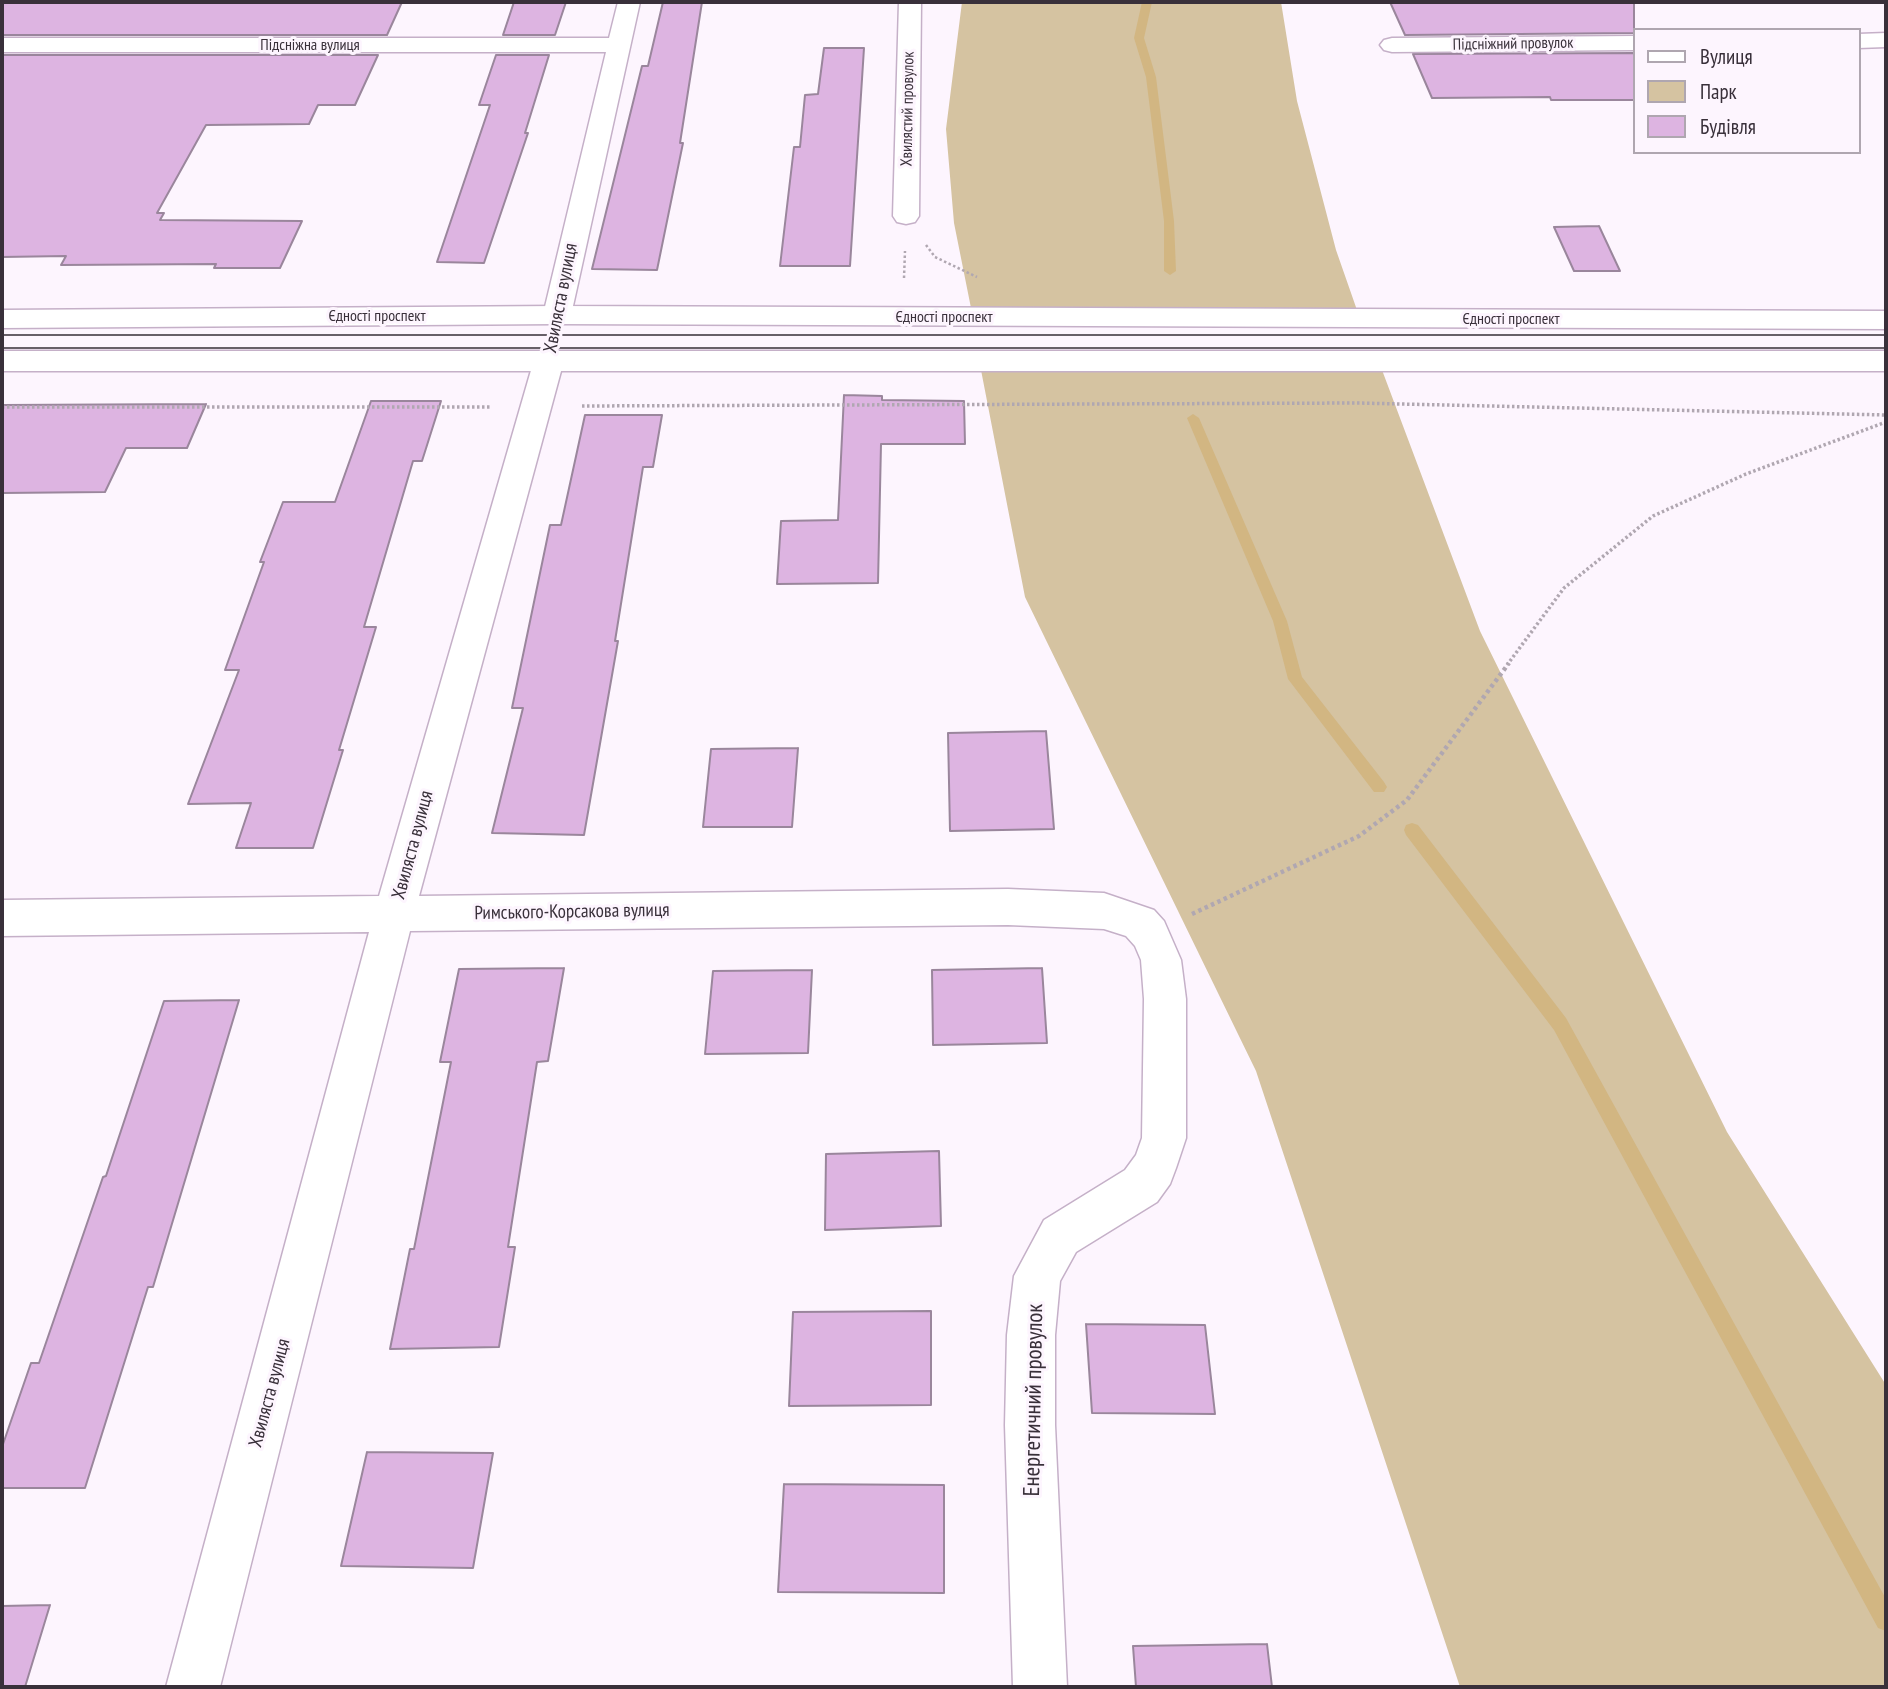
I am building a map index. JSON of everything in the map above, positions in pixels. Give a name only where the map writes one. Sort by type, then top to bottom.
[{"type":"street","name":"Хвиляста вулиця","points":[[193,1687],[394,914],[549,360],[617,45],[629,2]]},
{"type":"street","name":"Хвилястий провулок","points":[[906,216],[910,2]]},
{"type":"street","points":[[1860,41],[1886,40]]},
{"type":"street","name":"Підсніжний провулок","points":[[1392,45],[1632,43]]},
{"type":"street","name":"Підсніжна вулиця","points":[[2,45],[617,45]]},
{"type":"street","name":"Єдності проспект","points":[[2,319],[557,315],[1886,320]]},
{"type":"street","points":[[2,361],[1886,361]]},
{"type":"street","name":"Римського-Корсакова вулиця","points":[[2,918],[1076,908],[1104,911],[1145,929]]},
{"type":"street","name":"Енергетичний провулок","points":[[1040,1687],[1030,1425],[1031,1335],[1037,1276],[1060,1236],[1141,1186],[1154,1168],[1164,1138],[1164,999],[1161,960],[1145,929]]},
{"type":"path","points":[[906,216],[934,257],[981,279]]},
{"type":"path","points":[[2,407],[1357,404],[1886,415]]},
{"type":"path","points":[[1145,929],[1360,836],[1407,800],[1564,588],[1653,516],[1745,474],[1886,422]]},
{"type":"green space","points":[[962,2],[1281,2],[1297,101],[1336,250],[1358,313],[972,313],[954,223],[946,129]]},
{"type":"green space","points":[[981,370],[1382,370],[1480,631],[1727,1132],[1886,1385],[1886,1687],[1460,1687],[1256,1071],[1025,597]]},
{"type":"building","points":[[2,2],[402,2],[387,35],[2,35]]},
{"type":"building","points":[[514,2],[566,2],[555,35],[503,35]]},
{"type":"building","points":[[663,2],[702,2],[680,143],[683,143],[657,270],[592,269],[642,66],[648,66]]},
{"type":"building","points":[[1390,2],[1634,2],[1632,33],[1405,35]]},
{"type":"building","points":[[824,48],[864,48],[850,266],[780,266],[794,147],[800,147],[805,95],[818,94]]},
{"type":"building","points":[[1632,53],[1632,100],[1551,100],[1550,97],[1432,98],[1413,54]]},
{"type":"building","points":[[2,55],[378,55],[355,105],[318,105],[309,124],[206,125],[157,213],[164,213],[160,220],[302,221],[280,268],[214,268],[216,264],[61,265],[66,256],[2,257]]},
{"type":"building","points":[[496,55],[549,55],[525,133],[528,133],[484,263],[437,262],[490,105],[479,105]]},
{"type":"building","points":[[1599,226],[1620,271],[1574,271],[1554,227]]},
{"type":"building","points":[[844,395],[882,396],[882,400],[964,401],[965,444],[881,444],[878,583],[777,584],[781,521],[838,520]]},
{"type":"building","points":[[371,401],[441,401],[422,461],[413,461],[364,627],[376,627],[339,750],[343,750],[313,848],[236,848],[251,803],[188,804],[239,670],[225,670],[264,562],[260,562],[283,502],[335,502]]},
{"type":"building","points":[[206,404],[187,448],[126,448],[105,492],[2,493],[2,405]]},
{"type":"building","points":[[585,415],[662,415],[653,467],[643,467],[615,641],[618,641],[584,835],[492,833],[523,708],[512,708],[550,525],[561,525]]},
{"type":"building","points":[[1046,731],[1054,829],[950,831],[948,733]]},
{"type":"building","points":[[798,748],[792,827],[703,827],[711,749]]},
{"type":"building","points":[[564,968],[548,1061],[537,1062],[508,1247],[515,1247],[499,1347],[390,1349],[410,1249],[414,1249],[451,1062],[440,1062],[459,969]]},
{"type":"building","points":[[1042,968],[1047,1043],[933,1045],[932,970]]},
{"type":"building","points":[[812,970],[808,1053],[705,1054],[713,971]]},
{"type":"building","points":[[239,1000],[153,1287],[148,1287],[85,1488],[2,1488],[2,1447],[31,1363],[39,1363],[103,1177],[106,1176],[164,1001]]},
{"type":"building","points":[[939,1151],[941,1226],[825,1230],[826,1154]]},
{"type":"building","points":[[931,1311],[931,1405],[789,1406],[793,1312]]},
{"type":"building","points":[[1086,1324],[1205,1325],[1215,1414],[1092,1413]]},
{"type":"building","points":[[367,1452],[493,1453],[473,1568],[341,1566]]},
{"type":"building","points":[[784,1484],[944,1485],[944,1593],[778,1592]]},
{"type":"building","points":[[50,1605],[25,1687],[2,1687],[2,1606]]},
{"type":"building","points":[[1267,1644],[1272,1687],[1136,1687],[1133,1646]]},
{"type":"waterway","points":[[1147,2],[1139,38],[1151,77],[1169,221],[1170,271]]},
{"type":"waterway","points":[[1193,418],[1280,621],[1295,679],[1379,787]]},
{"type":"waterway","points":[[1412,830],[1560,1024],[1886,1620]]},
{"type":"tram line","points":[[2,335],[1886,335]]},
{"type":"tram line","points":[[2,348],[1886,348]]}]
